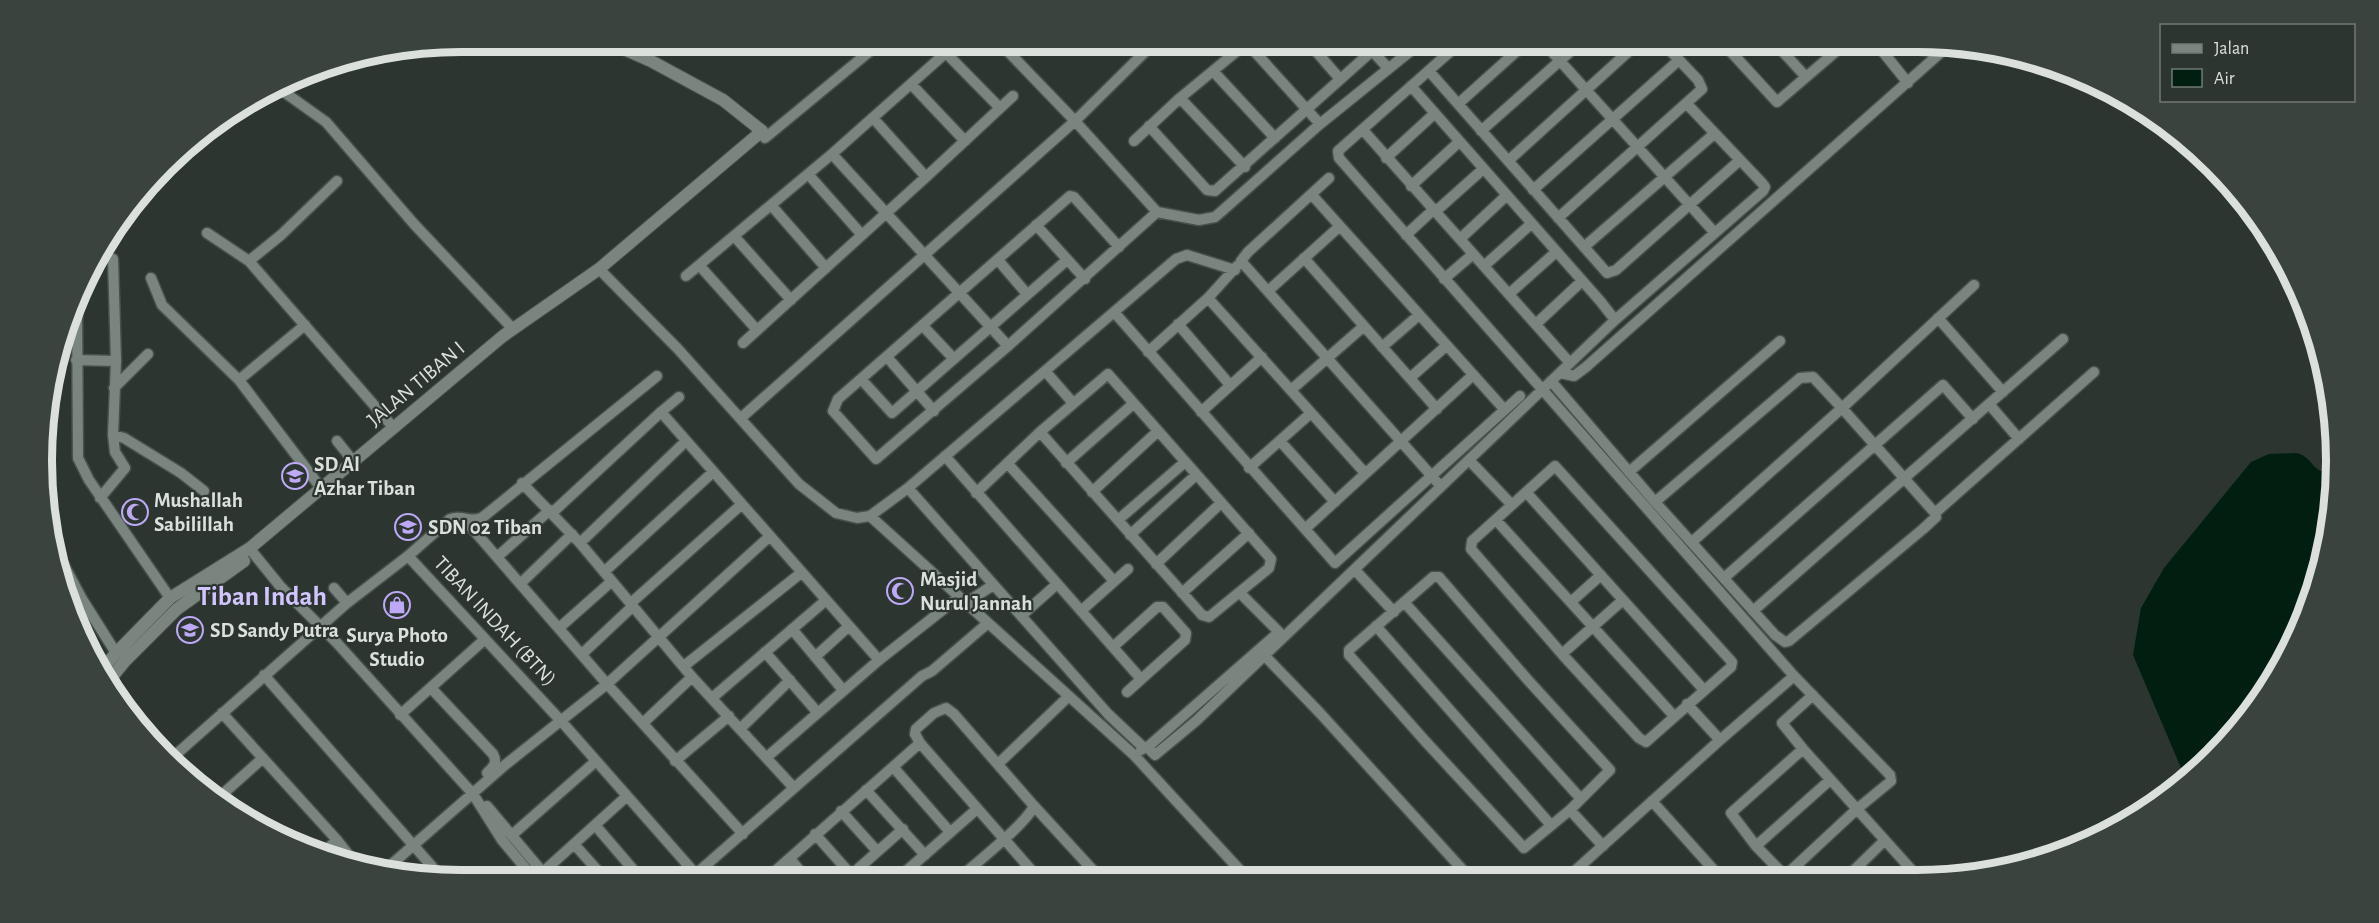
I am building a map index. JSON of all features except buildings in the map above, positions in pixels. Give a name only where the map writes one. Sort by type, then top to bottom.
[{"type":"street","points":[[630,52],[723,100],[764,135],[833,75],[843,73],[869,52]]},
{"type":"street","points":[[1009,52],[1157,212],[1198,220],[1215,217],[1320,124],[1410,52]]},
{"type":"street","points":[[741,418],[1075,121],[1145,52]]},
{"type":"street","points":[[1134,141],[1180,98],[1236,52]]},
{"type":"street","points":[[1256,52],[1320,124]]},
{"type":"street","points":[[1317,52],[1340,79]]},
{"type":"street","points":[[1149,126],[1207,190],[1215,191],[1308,110],[1340,79],[1363,52]]},
{"type":"street","points":[[1373,52],[1388,68]]},
{"type":"street","points":[[1450,52],[1342,146],[1338,151],[1339,158],[1794,676],[1891,778],[1891,781],[1857,809],[1793,870]]},
{"type":"street","points":[[1458,104],[1516,52]]},
{"type":"street","points":[[1552,52],[1715,233]]},
{"type":"street","points":[[1482,131],[1569,52]]},
{"type":"street","points":[[1508,161],[1628,52]]},
{"type":"street","points":[[1558,218],[1703,88],[1671,52]]},
{"type":"street","points":[[1731,52],[1777,102],[1834,53]]},
{"type":"street","points":[[1783,52],[1806,77]]},
{"type":"street","points":[[1883,52],[1908,83]]},
{"type":"street","points":[[686,276],[832,154],[946,53],[1000,108]]},
{"type":"street","points":[[1560,373],[1574,376],[1586,367],[1941,53]]},
{"type":"street","points":[[1533,190],[1679,60]]},
{"type":"street","points":[[1214,71],[1275,138]]},
{"type":"street","points":[[1429,71],[1607,273],[1612,273],[1740,160]]},
{"type":"street","points":[[911,84],[965,141]]},
{"type":"street","points":[[1411,86],[1615,320]]},
{"type":"street","points":[[285,93],[326,123],[414,224],[513,329]]},
{"type":"street","points":[[743,343],[1013,96]]},
{"type":"street","points":[[1180,98],[1245,167]]},
{"type":"street","points":[[908,488],[1108,714],[1155,756],[1196,721],[1615,320],[1763,191],[1765,187],[1687,104]]},
{"type":"street","points":[[1386,158],[1434,114]]},
{"type":"street","points":[[873,118],[926,177]]},
{"type":"street","points":[[1363,130],[1570,363]]},
{"type":"street","points":[[1584,247],[1714,134]]},
{"type":"street","name":"JALAN TIBAN I","points":[[113,675],[173,603],[254,554],[512,337],[603,273],[764,135]]},
{"type":"street","name":"JALAN TIBAN I","points":[[106,665],[116,653],[173,603],[250,548],[513,329],[608,262],[764,135]]},
{"type":"street","points":[[1411,186],[1459,142]]},
{"type":"street","points":[[832,154],[922,255],[1008,346]]},
{"type":"street","points":[[1406,235],[1482,170]]},
{"type":"street","points":[[808,174],[862,235]]},
{"type":"street","points":[[1149,352],[1208,298],[1248,252],[1329,178]]},
{"type":"street","points":[[249,261],[281,235],[337,181]]},
{"type":"street","points":[[1312,195],[1504,409]]},
{"type":"street","points":[[1119,247],[1074,197],[1070,196],[838,399],[833,411],[876,459],[1085,279],[1157,212]]},
{"type":"street","points":[[1460,239],[1506,196]]},
{"type":"street","points":[[771,205],[826,268]]},
{"type":"street","points":[[1484,266],[1531,224]]},
{"type":"street","points":[[1036,225],[1085,279]]},
{"type":"street","points":[[1268,291],[1340,226]]},
{"type":"street","points":[[207,233],[249,261],[393,427]]},
{"type":"street","points":[[734,236],[791,300]]},
{"type":"street","points":[[1509,294],[1556,252]]},
{"type":"street","points":[[1444,279],[1473,254]]},
{"type":"street","points":[[603,273],[678,349],[799,484],[836,513],[857,518],[870,516],[908,488],[1114,312],[1182,256],[1187,255],[1238,265],[1268,291],[1433,476],[1441,488]]},
{"type":"street","points":[[1304,258],[1437,409]]},
{"type":"street","points":[[100,498],[125,468],[115,452],[113,435],[116,361],[113,259]]},
{"type":"street","points":[[998,260],[1027,294]]},
{"type":"street","points":[[861,379],[892,413],[1067,260]]},
{"type":"street","points":[[699,265],[757,330]]},
{"type":"street","points":[[151,278],[162,305],[239,380],[321,488]]},
{"type":"street","points":[[1536,324],[1582,281]]},
{"type":"street","points":[[1692,542],[1842,408],[1974,285]]},
{"type":"street","points":[[1208,298],[1365,473]]},
{"type":"street","points":[[1114,312],[1249,468],[1335,562],[1520,396]]},
{"type":"street","points":[[1382,347],[1419,315]]},
{"type":"street","points":[[1938,318],[2003,392]]},
{"type":"street","points":[[77,324],[78,458],[100,498],[173,603]]},
{"type":"street","points":[[1178,324],[1230,385]]},
{"type":"street","points":[[239,380],[305,325]]},
{"type":"street","points":[[923,326],[954,359]]},
{"type":"street","points":[[1291,390],[1364,326]]},
{"type":"street","points":[[1753,610],[2063,339]]},
{"type":"street","points":[[1629,472],[1779,340]]},
{"type":"street","points":[[1410,378],[1446,346]]},
{"type":"street","points":[[114,388],[148,354]]},
{"type":"street","points":[[887,357],[934,411]]},
{"type":"street","points":[[1201,412],[1262,357]]},
{"type":"street","points":[[76,360],[116,361]]},
{"type":"street","points":[[1046,372],[1073,403]]},
{"type":"street","points":[[1551,381],[1724,579],[1780,639],[1789,641],[1936,517],[1935,513],[2094,372]]},
{"type":"street","points":[[976,493],[1040,432],[1108,374],[1270,557],[1269,568],[1207,618],[1156,564],[1040,432]]},
{"type":"street","points":[[1305,529],[1473,375]]},
{"type":"street","points":[[408,556],[450,519],[456,517],[479,519],[657,376]]},
{"type":"street","points":[[1655,502],[1800,378],[1813,377],[1935,513]]},
{"type":"street","points":[[1724,579],[1943,385],[1973,418]]},
{"type":"street","points":[[497,557],[679,397]]},
{"type":"street","points":[[1066,463],[1133,404]]},
{"type":"street","points":[[1989,404],[2019,439]]},
{"type":"street","points":[[661,412],[879,660]]},
{"type":"street","points":[[1249,468],[1311,413]]},
{"type":"street","points":[[1092,492],[1157,432]]},
{"type":"street","points":[[113,435],[124,438],[181,473],[204,491]]},
{"type":"street","points":[[337,441],[353,461]]},
{"type":"street","points":[[580,543],[686,441]]},
{"type":"street","points":[[1280,441],[1335,502]]},
{"type":"street","points":[[945,456],[1141,679]]},
{"type":"street","points":[[1469,460],[1512,505]]},
{"type":"street","points":[[1118,520],[1185,462]]},
{"type":"street","points":[[1008,464],[1114,581]]},
{"type":"street","points":[[1552,467],[1558,469],[1732,662],[1731,668],[1687,704],[1648,741],[1643,740],[1562,654],[1471,549],[1471,543],[1526,492],[1552,467]]},
{"type":"street","points":[[559,628],[713,472]]},
{"type":"street","points":[[1130,535],[1196,475]]},
{"type":"street","points":[[522,483],[572,534],[692,677],[794,788]]},
{"type":"street","points":[[1526,492],[1704,690]]},
{"type":"street","points":[[1156,564],[1221,503]]},
{"type":"street","points":[[582,654],[632,604],[742,504]]},
{"type":"street","points":[[870,516],[1134,755],[1240,870]]},
{"type":"street","points":[[464,519],[675,761],[743,834]]},
{"type":"street","points":[[1496,520],[1572,601],[1674,716]]},
{"type":"street","points":[[1182,592],[1249,533]]},
{"type":"street","points":[[520,584],[572,534]]},
{"type":"street","points":[[392,864],[472,792],[607,684],[771,536]]},
{"type":"street","points":[[254,554],[280,586],[320,626],[512,835],[535,870]]},
{"type":"street","name":"TIBAN INDAH (BTN)","points":[[176,754],[320,626],[408,556],[562,722],[688,870]]},
{"type":"street","points":[[1081,611],[1128,569]]},
{"type":"street","points":[[1355,570],[1394,612]]},
{"type":"street","points":[[67,572],[116,653]]},
{"type":"street","points":[[684,666],[801,573]]},
{"type":"street","points":[[1572,601],[1601,575]]},
{"type":"street","points":[[1432,577],[1438,577],[1527,679],[1609,767],[1610,770],[1570,810],[1550,824],[1524,848],[1349,656],[1349,650],[1404,602],[1432,577]]},
{"type":"street","points":[[1021,616],[1057,584]]},
{"type":"street","points":[[767,758],[879,660],[963,600],[993,585]]},
{"type":"street","points":[[334,588],[347,603]]},
{"type":"street","points":[[1134,755],[1280,632],[1240,593]]},
{"type":"street","points":[[1562,654],[1623,600]]},
{"type":"street","points":[[712,698],[825,601]]},
{"type":"street","points":[[1404,602],[1581,799]]},
{"type":"street","points":[[1113,647],[1157,607],[1163,607],[1186,633],[1185,640],[1127,692]]},
{"type":"street","points":[[704,870],[922,676],[932,671],[988,623]]},
{"type":"street","points":[[815,657],[849,626]]},
{"type":"street","points":[[1376,626],[1550,824]]},
{"type":"street","points":[[792,629],[843,690]]},
{"type":"street","points":[[400,715],[484,640]]},
{"type":"street","points":[[765,652],[818,713]]},
{"type":"street","points":[[1264,655],[1463,870]]},
{"type":"street","points":[[264,675],[436,870]]},
{"type":"street","points":[[1577,870],[1794,676]]},
{"type":"street","points":[[643,723],[692,677]]},
{"type":"street","points":[[741,728],[790,680]]},
{"type":"street","points":[[431,688],[495,759],[492,768],[472,792]]},
{"type":"street","points":[[1813,695],[1782,723],[1907,870]]},
{"type":"street","points":[[998,764],[1069,696]]},
{"type":"street","points":[[1687,704],[1720,740]]},
{"type":"street","points":[[1031,870],[920,743],[915,734],[916,729],[934,713],[946,708],[954,714],[1093,870]]},
{"type":"street","points":[[222,712],[348,855]]},
{"type":"street","points":[[675,761],[729,716]]},
{"type":"street","points":[[777,870],[920,743]]},
{"type":"street","points":[[1779,870],[1756,846],[1731,813],[1803,749]]},
{"type":"street","points":[[223,794],[263,758]]},
{"type":"street","points":[[512,835],[596,761]]},
{"type":"street","points":[[894,768],[950,832]]},
{"type":"street","points":[[1756,846],[1830,780]]},
{"type":"street","points":[[866,790],[925,855]]},
{"type":"street","points":[[472,792],[502,840],[533,870]]},
{"type":"street","points":[[546,870],[627,796]]},
{"type":"street","points":[[1652,801],[1714,870]]},
{"type":"street","points":[[968,870],[1023,822],[1034,806]]},
{"type":"street","points":[[908,870],[977,809]]},
{"type":"street","points":[[1570,810],[1603,846]]},
{"type":"street","points":[[841,812],[877,851]]},
{"type":"street","points":[[595,825],[630,870]]},
{"type":"street","points":[[860,870],[877,851],[903,829]]},
{"type":"street","points":[[815,834],[848,870]]},
{"type":"street","points":[[328,848],[337,840]]},
{"type":"street","points":[[1854,870],[1884,841]]},
{"type":"street","points":[[574,844],[597,870]]},
{"type":"street","points":[[790,859],[799,870]]},
{"type":"green space","points":[[2295,618],[2283,643],[2286,632]]},
{"type":"water","points":[[2297,453],[2326,473],[2323,515],[2313,567],[2296,616],[2272,666],[2258,689],[2207,751],[2183,772],[2133,655],[2141,608],[2164,568],[2251,462],[2269,454]]},
{"type":"place","name":"SD Al Azhar Tiban","points":[[295,476]]},
{"type":"place","name":"Mushallah Sabilillah","points":[[135,512]]},
{"type":"place","name":"SDN 02 Tiban","points":[[408,527]]},
{"type":"place","name":"Masjid Nurul Jannah","points":[[900,591]]},
{"type":"place","name":"Surya Photo Studio","points":[[397,605]]},
{"type":"place","name":"SD Sandy Putra","points":[[190,630]]},
{"type":"district","name":"Tiban Indah","points":[[262,596]]}]
